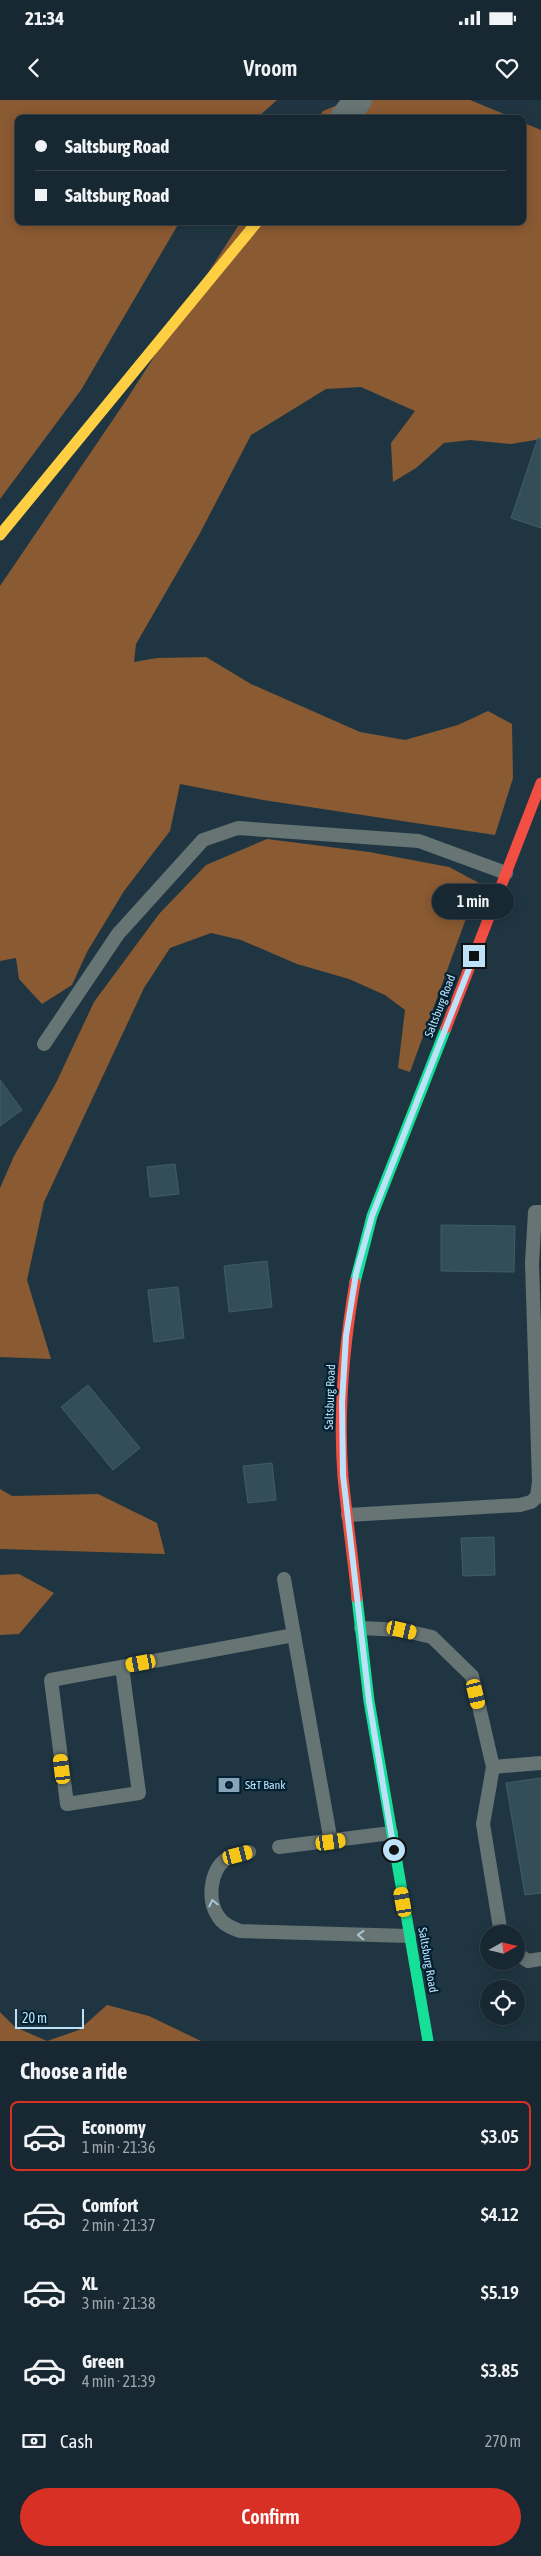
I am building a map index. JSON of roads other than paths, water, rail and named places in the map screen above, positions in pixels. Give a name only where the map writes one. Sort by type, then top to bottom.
[{"type":"main road","points":[[0,535],[256,225]]},
{"type":"main road","name":"Saltsburg Road","points":[[428,2041],[369,1701],[343,1475],[342,1403],[346,1336],[356,1274],[372,1216],[541,783]]},
{"type":"street","points":[[346,115],[358,100]]},
{"type":"lane","points":[[44,1044],[118,934],[204,840],[222,832],[238,828],[418,842],[506,873]]},
{"type":"lane","points":[[348,1515],[520,1505],[531,1502],[537,1497],[539,1481],[535,1212],[541,1212]]},
{"type":"lane","points":[[284,1579],[331,1842]]},
{"type":"lane","points":[[361,1628],[402,1630],[432,1637],[472,1676],[493,1767],[483,1824],[500,1925]]},
{"type":"lane","points":[[122,1667],[139,1793],[67,1804],[51,1680],[294,1635]]},
{"type":"lane","points":[[493,1767],[541,1763]]},
{"type":"lane","points":[[279,1847],[391,1833]]},
{"type":"lane","points":[[249,1852],[227,1858],[218,1870],[211,1889],[216,1913],[227,1926],[240,1932],[410,1936]]},
{"type":"lane","points":[[525,1959],[528,1961],[541,1959]]},
{"type":"place","name":"S&T Bank","points":[[229,1785]]}]
